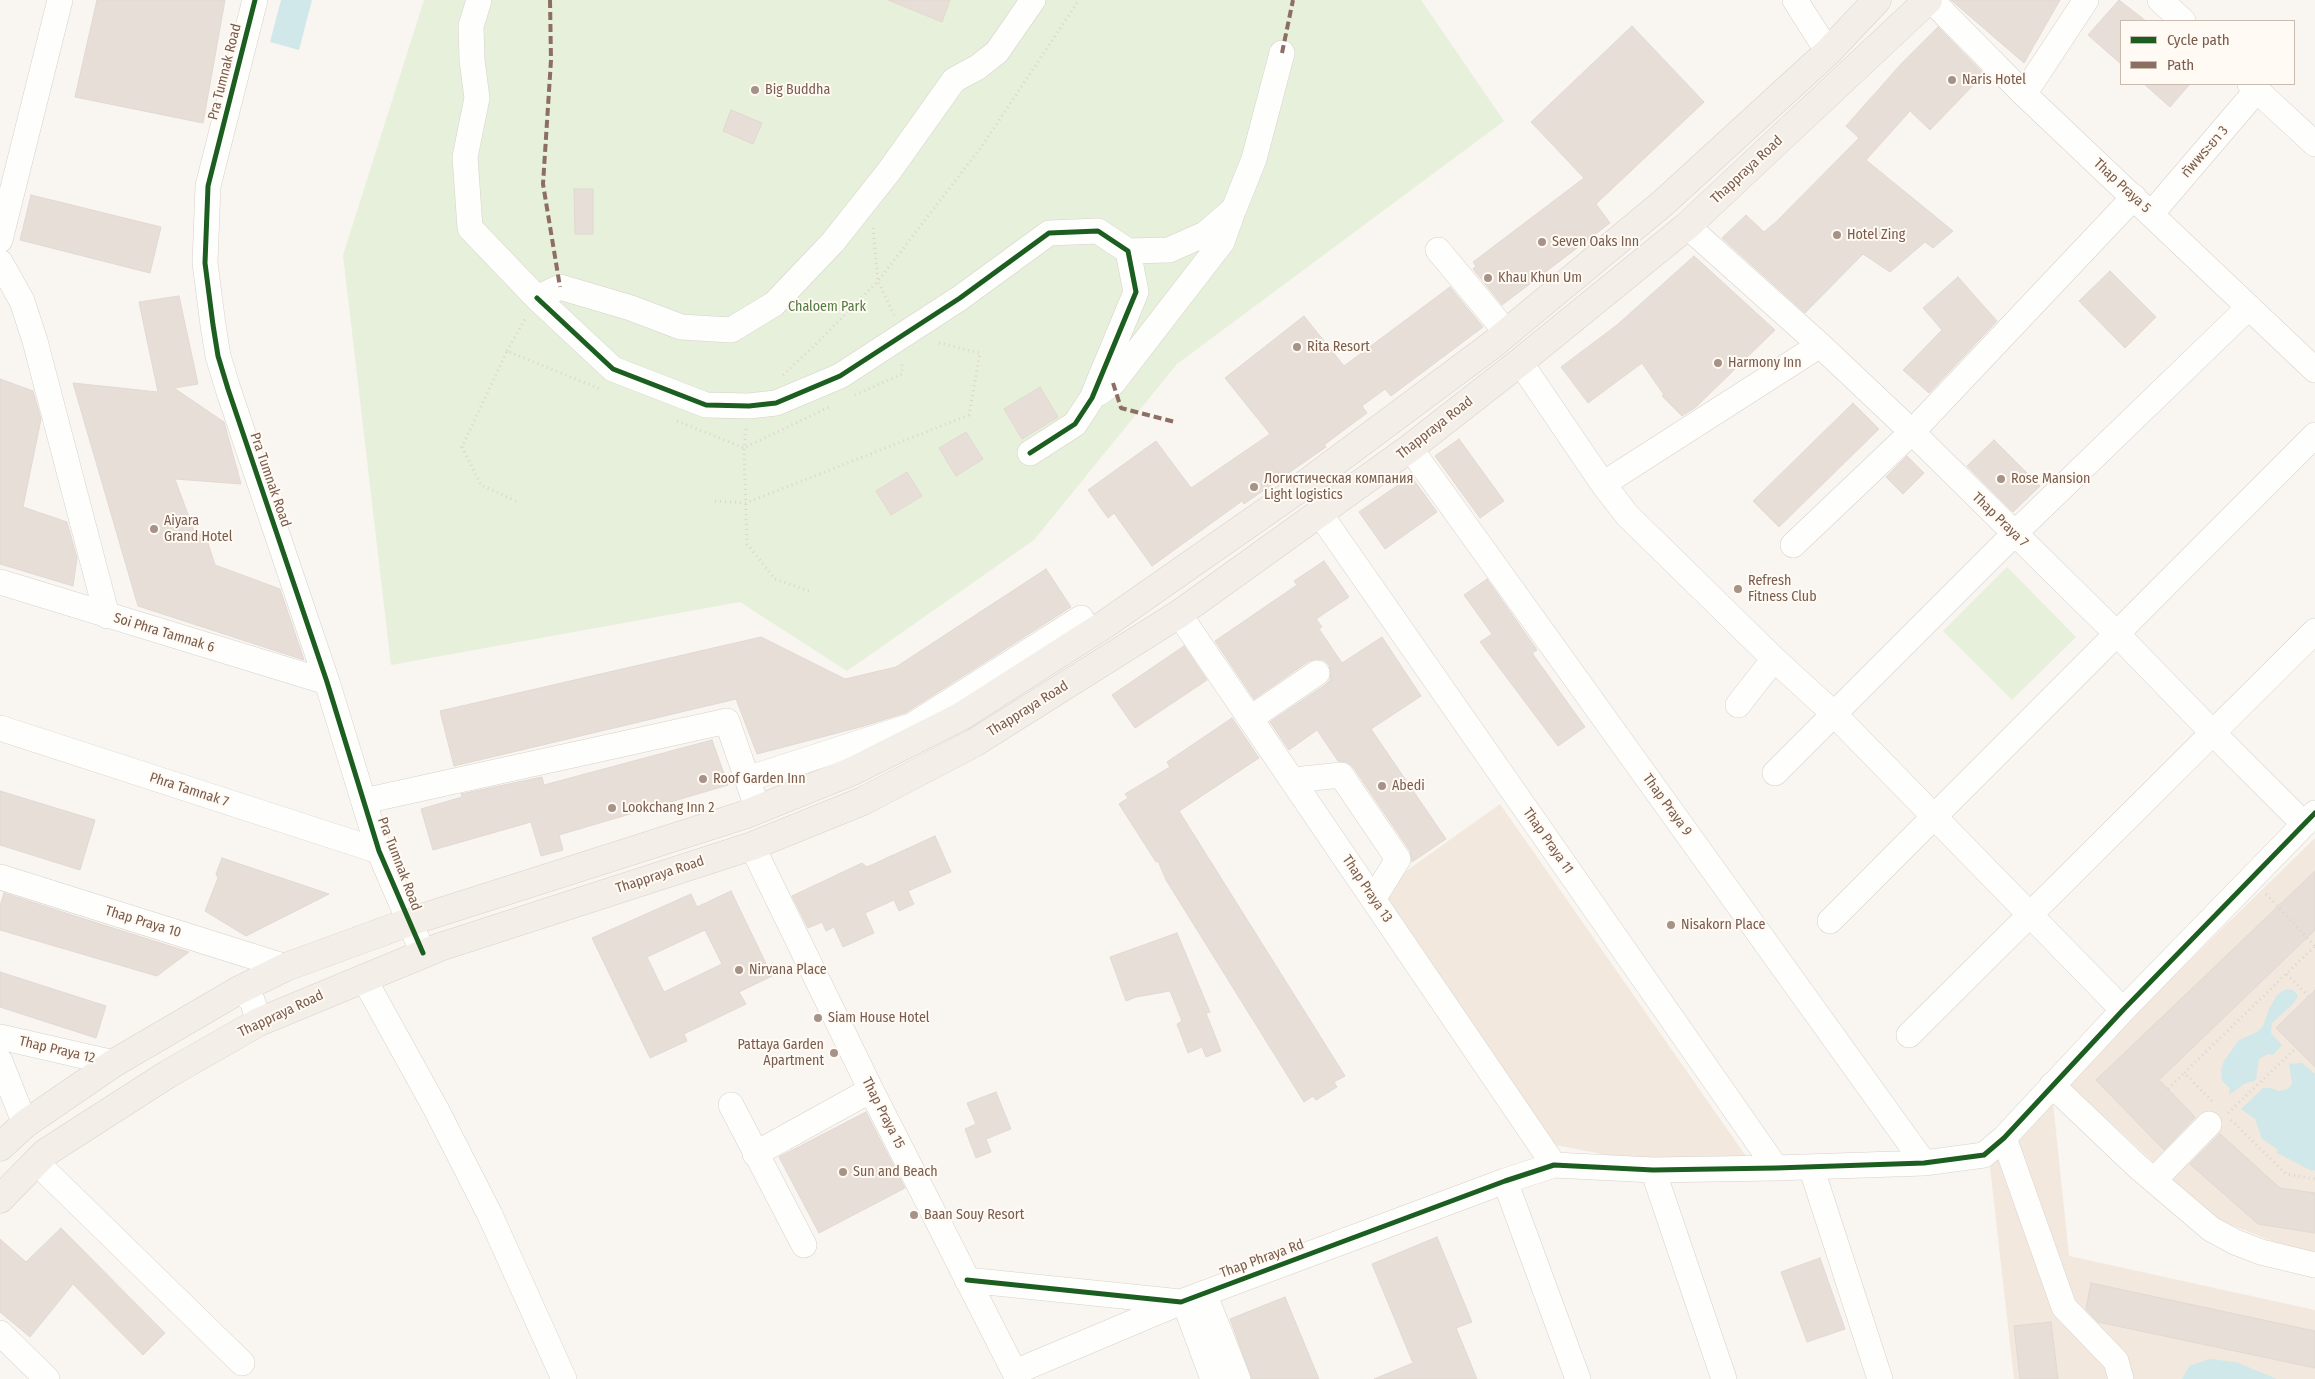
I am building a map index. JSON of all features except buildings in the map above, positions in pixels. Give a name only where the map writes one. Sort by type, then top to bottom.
[{"type":"main road","points":[[0,1147],[25,1124],[114,1063],[239,990],[286,967],[409,922],[758,810],[853,771],[960,717],[1091,634],[1300,488],[1507,333],[1663,203],[1828,52],[1878,0]]},
{"type":"main road","name":"Thappraya Road","points":[[0,1198],[45,1153],[168,1074],[258,1022],[423,953],[752,846],[863,800],[974,743],[1179,614],[1410,448],[1520,362],[1687,226],[1929,0]]},
{"type":"street","points":[[0,240],[60,0]]},
{"type":"street","name":"Pra Tumnak Road","points":[[255,0],[208,186],[206,279],[218,356],[328,682],[379,851],[423,953]]},
{"type":"street","points":[[479,0],[471,26],[472,60],[478,98],[465,157],[470,228],[537,298],[613,369],[706,405],[749,406],[776,403],[840,376],[960,298],[1049,233],[1098,231],[1128,251],[1169,250],[1205,234],[1234,209]]},
{"type":"street","points":[[537,298],[560,287],[631,308],[681,327],[731,330],[774,304],[833,242],[890,170],[954,80],[978,67],[997,52],[1033,0]]},
{"type":"street","points":[[1795,0],[1828,52]]},
{"type":"street","name":"Thap Praya 5","points":[[1929,0],[2024,94],[2315,370]]},
{"type":"street","points":[[2024,94],[2086,0]]},
{"type":"street","points":[[2160,0],[2182,20]]},
{"type":"street","points":[[1092,398],[1113,382],[1222,242],[1254,159],[1282,53]]},
{"type":"street","points":[[2254,87],[2315,144]]},
{"type":"street","name":"ทัพพระยา 3","points":[[1793,545],[1912,432],[2143,205],[2254,87]]},
{"type":"street","name":"Thap Praya 7","points":[[1687,226],[1820,345],[1912,432],[2118,634],[2213,733],[2310,818]]},
{"type":"street","points":[[1438,250],[1507,333]]},
{"type":"street","points":[[1030,453],[1075,424],[1092,398],[1136,292],[1128,251]]},
{"type":"street","points":[[0,262],[22,301],[35,342],[107,616]]},
{"type":"street","points":[[1775,773],[2014,534],[2249,307]]},
{"type":"street","points":[[1603,484],[1820,345]]},
{"type":"street","points":[[1520,362],[1603,484],[1627,515],[1774,659],[1833,713],[2030,917],[2123,1010]]},
{"type":"street","points":[[1830,921],[2118,634],[2315,434]]},
{"type":"street","name":"Thap Praya 9","points":[[1410,448],[1924,1163]]},
{"type":"street","name":"Thap Praya 11","points":[[1320,514],[1776,1168]]},
{"type":"street","name":"Soi Phra Tamnak 6","points":[[0,582],[328,682]]},
{"type":"street","name":"Thap Praya 13","points":[[1179,614],[1294,780],[1554,1165]]},
{"type":"street","points":[[747,779],[911,726],[1081,618],[1091,634]]},
{"type":"street","points":[[1909,1035],[2030,917],[2315,631]]},
{"type":"street","points":[[1738,705],[1774,659]]},
{"type":"street","points":[[1251,718],[1317,673]]},
{"type":"street","points":[[364,801],[727,721],[758,810]]},
{"type":"street","name":"Phra Tamnak 7","points":[[0,728],[379,851]]},
{"type":"street","points":[[1294,780],[1341,775],[1398,859],[1374,898]]},
{"type":"street","name":"Thap Phraya Rd","points":[[967,1280],[1190,1298],[1505,1180],[1554,1165],[1653,1170],[1776,1168],[1924,1163],[1984,1156],[2004,1138],[2123,1010],[2310,818]]},
{"type":"street","name":"Thap Praya 15","points":[[752,846],[871,1090],[1017,1376]]},
{"type":"street","name":"Thap Praya 10","points":[[0,878],[286,967]]},
{"type":"street","points":[[363,977],[436,1109],[490,1215],[564,1379]]},
{"type":"street","points":[[239,990],[252,1000],[258,1022]]},
{"type":"street","name":"Thap Praya 12","points":[[0,1037],[114,1063]]},
{"type":"street","points":[[0,1061],[25,1124]]},
{"type":"street","points":[[2052,1085],[2154,1180],[2211,1228],[2235,1242],[2282,1259],[2315,1265]]},
{"type":"street","points":[[755,1154],[871,1090]]},
{"type":"street","points":[[730,1105],[804,1245]]},
{"type":"street","points":[[2154,1180],[2218,1116]]},
{"type":"street","points":[[2004,1138],[2064,1307],[2116,1361],[2121,1379]]},
{"type":"street","points":[[36,1162],[242,1363]]},
{"type":"street","points":[[1811,1167],[1880,1379]]},
{"type":"street","points":[[1653,1170],[1724,1379]]},
{"type":"street","points":[[1505,1180],[1578,1379]]},
{"type":"street","points":[[1017,1376],[1190,1298]]},
{"type":"street","points":[[1190,1298],[1213,1379]]},
{"type":"street","points":[[1190,1298],[1238,1379]]},
{"type":"street","points":[[0,1333],[47,1379]]},
{"type":"path","points":[[778,378],[815,345],[878,281],[982,146],[1079,0]]},
{"type":"path","points":[[516,501],[481,484],[462,447],[507,351],[537,298]]},
{"type":"path","points":[[507,351],[607,392]]},
{"type":"path","points":[[749,406],[744,448],[748,544],[774,579],[809,592]]},
{"type":"path","points":[[715,501],[746,503],[969,415]]},
{"type":"path","points":[[671,418],[744,448]]},
{"type":"path","points":[[2168,1089],[2315,946],[2252,879]]},
{"type":"path","points":[[2287,974],[2308,996]]},
{"type":"path","points":[[2218,1116],[2296,1048]]},
{"type":"path","points":[[2184,1073],[2218,1116],[2286,1174],[2315,1179]]},
{"type":"shaded area","points":[[1500,804],[1748,1159],[1638,1161],[1550,1144],[1381,889]]},
{"type":"shaded area","points":[[2315,838],[2315,1253],[2305,1254],[2221,1221],[2163,1171],[2066,1081]]},
{"type":"shaded area","points":[[2053,1103],[2069,1256],[2315,1310],[2315,1379],[2014,1379],[1990,1167]]},
{"type":"green space","name":"Chaloem Park","points":[[424,0],[1421,0],[1504,121],[1177,364],[1034,540],[847,671],[740,602],[391,665],[343,255]]},
{"type":"green space","points":[[2007,567],[2076,637],[2012,700],[1943,631]]},
{"type":"water","points":[[281,0],[312,0],[299,50],[270,42]]},
{"type":"water","points":[[2286,989],[2293,990],[2298,996],[2293,1004],[2272,1023],[2271,1033],[2282,1045],[2273,1055],[2268,1054],[2259,1059],[2256,1080],[2244,1084],[2229,1095],[2230,1088],[2222,1081],[2221,1069],[2224,1061],[2239,1040],[2257,1032],[2263,1026],[2269,1009],[2277,995]]},
{"type":"water","points":[[2302,1063],[2315,1074],[2315,1170],[2312,1171],[2277,1153],[2277,1149],[2262,1139],[2255,1119],[2241,1109],[2263,1088],[2279,1091],[2287,1089],[2292,1084],[2289,1064]]},
{"type":"water","points":[[2209,1359],[2236,1362],[2277,1379],[2182,1379],[2189,1366]]},
{"type":"marked path","points":[[550,0],[551,60],[543,184],[560,287]]},
{"type":"marked path","points":[[1282,53],[1293,0]]},
{"type":"marked path","points":[[1113,383],[1121,408],[1175,422]]},
{"type":"cycle path","points":[[255,0],[208,186],[205,263],[218,356],[327,682],[379,851],[423,953]]},
{"type":"cycle path","points":[[537,298],[613,369],[706,405],[749,406],[776,403],[840,376],[960,298],[1049,233],[1098,231],[1128,251],[1136,292],[1092,398],[1075,424],[1030,453]]},
{"type":"cycle path","points":[[967,1280],[1181,1302],[1505,1181],[1554,1165],[1653,1170],[1776,1168],[1924,1163],[1984,1155],[2004,1138],[2123,1010],[2315,813]]},
{"type":"place","name":"Naris Hotel","points":[[1952,80]]},
{"type":"place","name":"Big Buddha","points":[[755,90]]},
{"type":"place","name":"Hotel Zing","points":[[1837,235]]},
{"type":"place","name":"Seven Oaks Inn","points":[[1542,242]]},
{"type":"place","name":"Khau Khun Um","points":[[1488,278]]},
{"type":"place","name":"Rita Resort","points":[[1297,347]]},
{"type":"place","name":"Harmony Inn","points":[[1718,363]]},
{"type":"place","name":"Rose Mansion","points":[[2001,479]]},
{"type":"place","name":"Логистическая компания Light logistics","points":[[1254,487]]},
{"type":"place","name":"Aiyara Grand Hotel","points":[[154,529]]},
{"type":"place","name":"Refresh Fitness Club","points":[[1738,589]]},
{"type":"place","name":"Roof Garden Inn","points":[[703,779]]},
{"type":"place","name":"Abedi","points":[[1382,786]]},
{"type":"place","name":"Lookchang Inn 2","points":[[612,808]]},
{"type":"place","name":"Nisakorn Place","points":[[1671,925]]},
{"type":"place","name":"Nirvana Place","points":[[739,970]]},
{"type":"place","name":"Siam House Hotel","points":[[818,1018]]},
{"type":"place","name":"Pattaya Garden Apartment","points":[[834,1053]]},
{"type":"place","name":"Sun and Beach","points":[[843,1172]]},
{"type":"place","name":"Baan Souy Resort","points":[[914,1215]]}]
